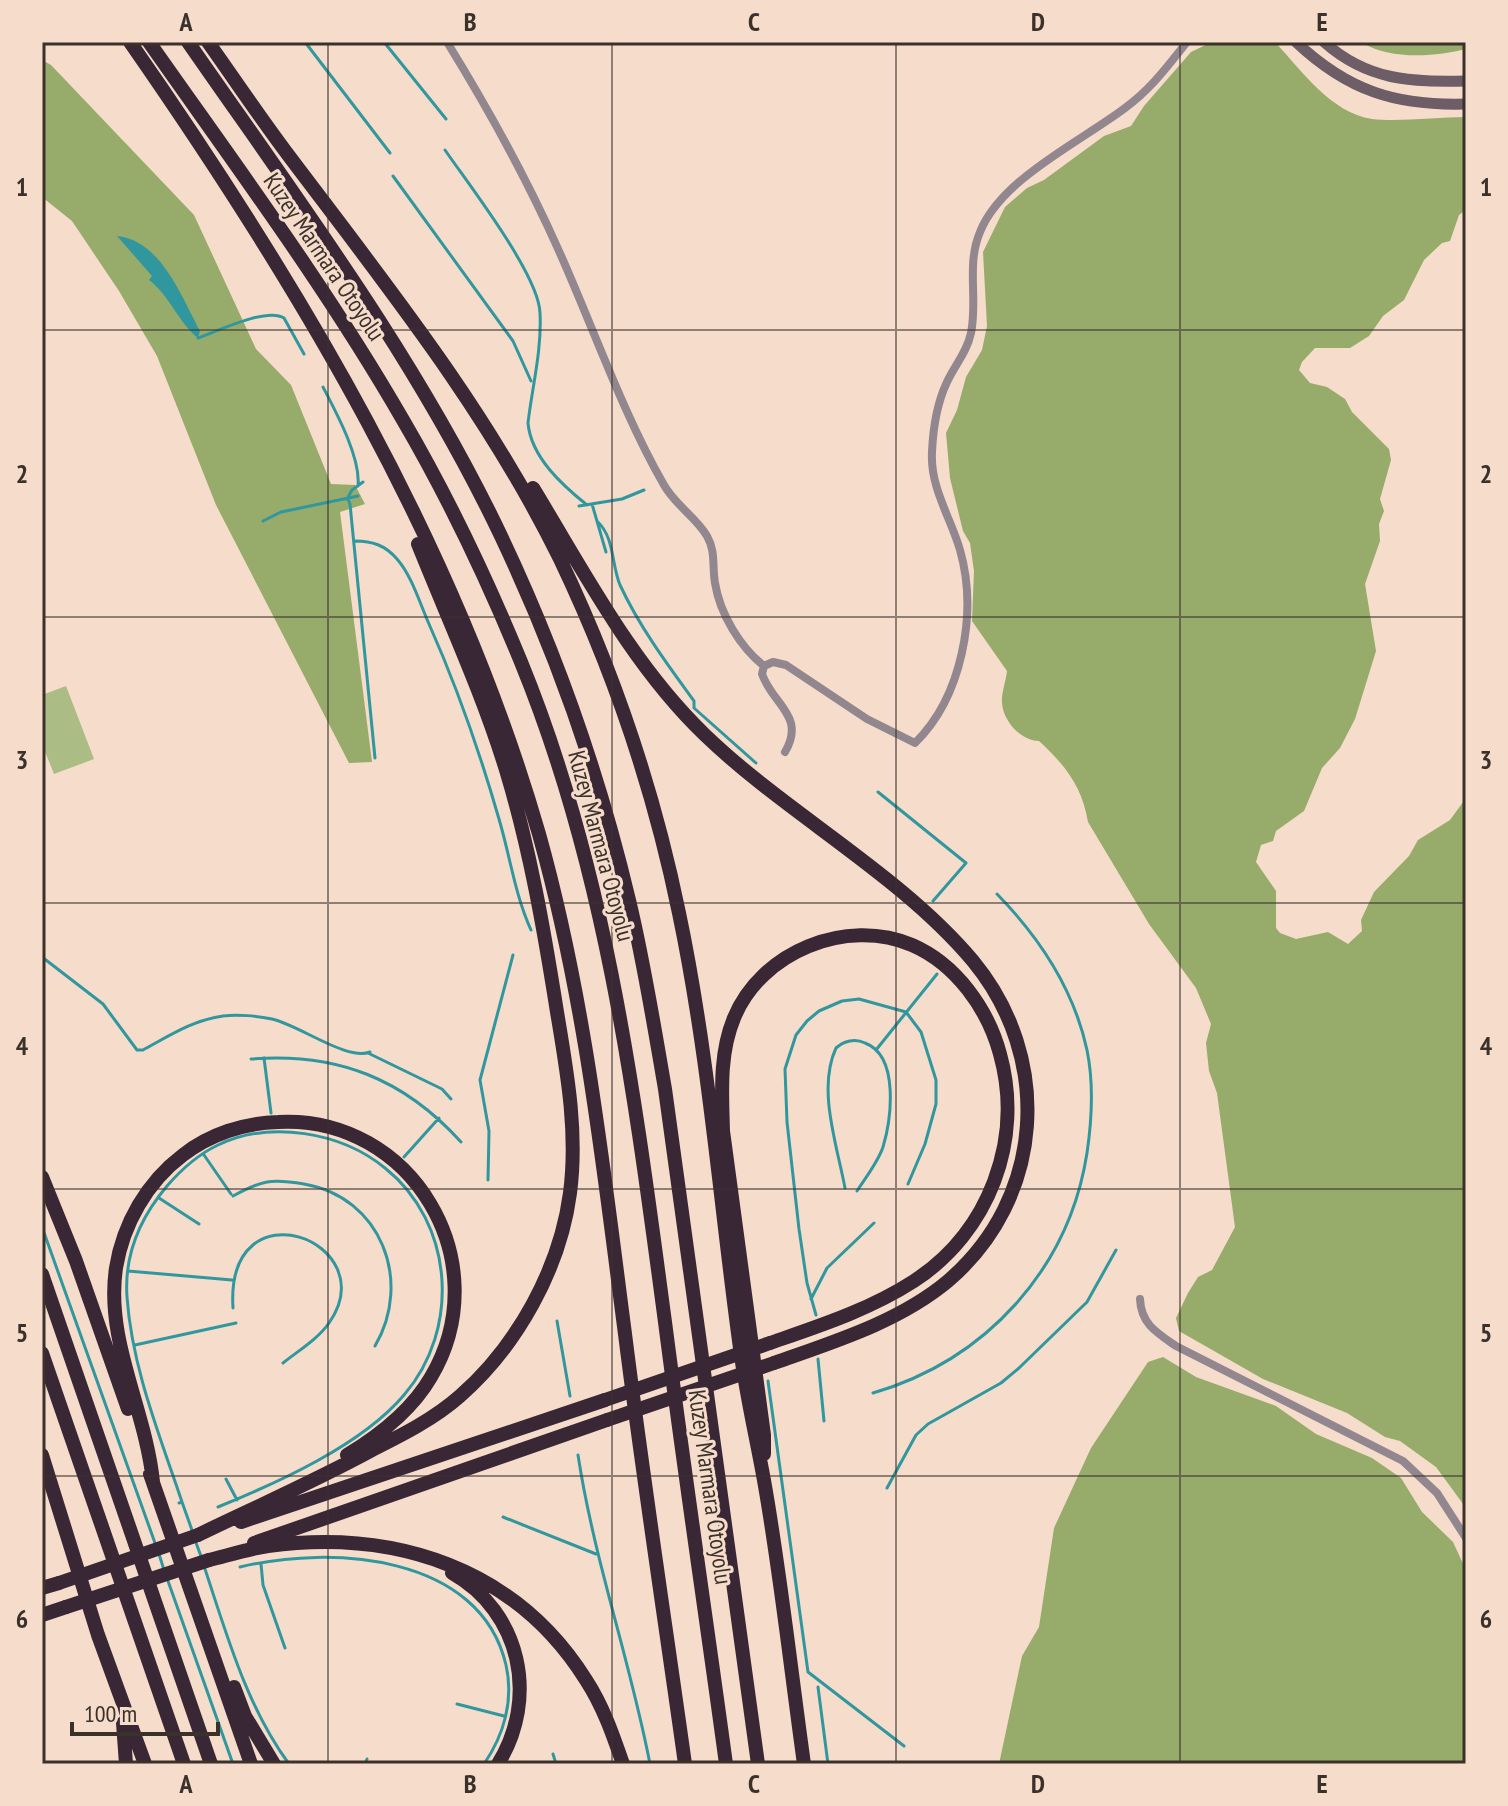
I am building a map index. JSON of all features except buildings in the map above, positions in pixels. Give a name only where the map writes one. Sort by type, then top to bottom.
[{"type":"highway","points":[[130,42],[268,248],[333,359],[392,472],[440,571],[488,684],[538,830],[559,911],[581,1018],[685,1764]]},
{"type":"highway","name":"Kuzey Marmara Otoyolu","points":[[149,42],[312,275],[402,418],[442,490],[495,601],[560,771],[603,931],[629,1066],[726,1764]]},
{"type":"highway","name":"Kuzey Marmara Otoyolu","points":[[188,42],[324,238],[421,387],[500,534],[552,653],[577,721],[619,860],[650,1001],[665,1089],[758,1764]]},
{"type":"highway","points":[[208,42],[256,112],[419,328],[504,455],[560,561],[607,668],[652,800],[685,944],[746,1395],[765,1483],[804,1764]]},
{"type":"highway","points":[[42,1615],[209,1560],[846,1337],[918,1301],[968,1262],[1006,1206],[1018,1177],[1029,1110],[1027,1079],[1020,1047],[1008,1016],[973,962],[894,887],[705,735],[665,692],[621,634],[463,377],[419,328]]},
{"type":"highway","points":[[198,1535],[326,1475],[425,1422],[459,1397],[487,1369],[525,1316],[545,1278],[560,1239],[570,1194],[572,1115],[549,957],[524,834],[477,687],[392,472]]},
{"type":"highway","points":[[42,1588],[331,1494],[605,1400],[770,1343],[852,1314],[915,1280],[958,1242],[976,1219],[994,1187],[1002,1159],[1008,1103],[1005,1073],[997,1043],[983,1011],[954,973],[912,945],[887,938],[852,935],[810,945],[792,954],[755,984],[743,999],[727,1042],[721,1085],[723,1131],[764,1435],[765,1483]]},
{"type":"highway","points":[[153,1482],[150,1456],[126,1367],[115,1308],[116,1269],[133,1216],[165,1170],[192,1148],[212,1137],[262,1122],[318,1124],[349,1133],[378,1148],[396,1160],[415,1181],[441,1222],[455,1273],[454,1302],[443,1353],[421,1393],[403,1413],[354,1451],[272,1499]]},
{"type":"highway","points":[[42,1177],[76,1261],[251,1764]]},
{"type":"highway","points":[[42,1274],[211,1764]]},
{"type":"highway","points":[[42,1353],[184,1764]]},
{"type":"highway","points":[[42,1455],[98,1635],[145,1764]]},
{"type":"highway","points":[[209,1560],[287,1544],[338,1543],[396,1548],[450,1564],[505,1594],[535,1618],[562,1647],[587,1681],[610,1727],[623,1764]]},
{"type":"highway","points":[[372,1546],[430,1563],[463,1580],[485,1600],[504,1626],[518,1663],[521,1694],[515,1732],[498,1764]]},
{"type":"highway","points":[[189,1588],[212,1628],[245,1716],[274,1764]]},
{"type":"highway","points":[[98,1635],[126,1734],[126,1764]]},
{"type":"main road","points":[[1296,42],[1328,70],[1373,93],[1430,105],[1466,104]]},
{"type":"main road","points":[[1324,42],[1344,59],[1395,78],[1424,82],[1466,81]]},
{"type":"street","points":[[447,42],[529,185],[664,487],[705,533],[712,547],[714,580],[730,623],[752,656],[764,666]]},
{"type":"street","points":[[764,666],[773,662],[786,665],[867,719],[915,743],[932,726],[953,681],[963,647],[966,605],[960,549],[932,469],[933,436],[947,382],[971,334],[972,264],[979,233],[990,210],[1011,188],[1139,97],[1165,72],[1187,42]]},
{"type":"street","points":[[764,666],[763,680],[792,724],[792,740],[785,752]]},
{"type":"street","points":[[1140,1299],[1143,1318],[1148,1325],[1176,1346],[1403,1461],[1437,1493],[1466,1538]]},
{"type":"green space","points":[[1212,42],[1275,42],[1318,89],[1357,115],[1383,120],[1466,117],[1466,210],[1459,215],[1450,241],[1442,243],[1424,260],[1404,300],[1383,316],[1369,336],[1350,348],[1315,348],[1299,370],[1310,383],[1327,387],[1345,399],[1352,412],[1389,449],[1391,460],[1380,499],[1384,511],[1379,524],[1380,541],[1365,584],[1376,651],[1355,719],[1340,748],[1322,768],[1304,811],[1276,831],[1273,841],[1261,845],[1256,862],[1276,891],[1276,928],[1280,933],[1296,939],[1328,932],[1348,944],[1362,931],[1361,920],[1374,892],[1409,856],[1418,840],[1450,820],[1466,798],[1466,1508],[1436,1467],[1400,1441],[1385,1437],[1347,1413],[1263,1379],[1179,1331],[1176,1318],[1188,1293],[1198,1277],[1212,1270],[1235,1227],[1217,1093],[1209,1071],[1206,1043],[1211,1024],[1196,988],[1149,924],[1088,822],[1071,777],[1039,741],[1026,738],[1009,723],[1002,703],[1007,671],[972,621],[974,571],[970,543],[963,531],[950,478],[946,433],[957,410],[966,377],[982,350],[987,326],[983,252],[1005,207],[1027,188],[1044,180],[1104,136],[1131,126],[1144,106],[1191,52]]},
{"type":"green space","points":[[1361,42],[1466,42],[1466,49],[1412,55],[1385,52]]},
{"type":"green space","points":[[42,60],[51,65],[194,215],[256,349],[291,385],[331,484],[355,485],[365,504],[340,512],[372,762],[349,763],[216,505],[157,356],[119,291],[72,221],[42,197]]},
{"type":"green space","points":[[66,686],[94,759],[54,774],[42,744],[42,695]]},
{"type":"green space","points":[[1163,1357],[1196,1377],[1276,1406],[1316,1434],[1372,1458],[1401,1478],[1422,1512],[1453,1542],[1466,1570],[1466,1764],[999,1764],[1022,1656],[1039,1627],[1054,1528],[1091,1448],[1148,1362]]},
{"type":"water","points":[[117,236],[132,240],[158,259],[200,331],[198,338],[149,280],[152,276]]},
{"type":"waterway","points":[[305,42],[390,153]]},
{"type":"waterway","points":[[384,42],[446,119]]},
{"type":"waterway","points":[[445,150],[501,230],[537,297],[540,327],[528,423],[530,435],[549,469],[587,505]]},
{"type":"waterway","points":[[393,176],[513,341],[531,381]]},
{"type":"waterway","points":[[198,338],[255,318],[276,315],[284,318],[304,354]]},
{"type":"waterway","points":[[323,387],[352,449],[358,486]]},
{"type":"waterway","points":[[347,499],[352,490],[363,482]]},
{"type":"waterway","points":[[579,506],[622,499],[644,490]]},
{"type":"waterway","points":[[263,521],[281,512],[358,496]]},
{"type":"waterway","points":[[348,499],[375,758]]},
{"type":"waterway","points":[[592,504],[606,552]]},
{"type":"waterway","points":[[597,521],[607,535],[620,585],[654,644],[694,701],[694,708],[756,763]]},
{"type":"waterway","points":[[355,541],[373,543],[388,550],[402,566],[415,590],[476,745],[531,930]]},
{"type":"waterway","points":[[878,792],[966,863],[933,901]]},
{"type":"waterway","points":[[873,1393],[914,1378],[952,1358],[986,1333],[1016,1304],[1041,1271],[1062,1235],[1077,1195],[1087,1153],[1092,1102],[1087,1050],[1074,1006],[1053,966],[1027,928],[997,894]]},
{"type":"waterway","points":[[488,1180],[489,1131],[480,1080],[513,955]]},
{"type":"waterway","points":[[42,957],[103,1004],[137,1050],[143,1050],[202,1021],[235,1015],[272,1019],[336,1047],[360,1053],[370,1052]]},
{"type":"waterway","points":[[876,1050],[937,974]]},
{"type":"waterway","points":[[816,1315],[807,1283],[799,1229],[787,1122],[785,1069],[796,1035],[819,1011],[842,1001],[859,999],[906,1012],[921,1032],[936,1080],[936,1104],[925,1144],[908,1184]]},
{"type":"waterway","points":[[845,1188],[830,1117],[828,1081],[836,1048],[846,1042],[857,1041],[876,1050],[884,1061],[890,1090],[883,1147],[857,1191]]},
{"type":"waterway","points":[[368,1053],[442,1089],[451,1099]]},
{"type":"waterway","points":[[264,1058],[271,1113]]},
{"type":"waterway","points":[[251,1059],[312,1060],[367,1074],[416,1101],[461,1142]]},
{"type":"waterway","points":[[404,1157],[439,1118]]},
{"type":"waterway","points":[[182,1502],[148,1401],[130,1323],[128,1266],[136,1238],[149,1211],[167,1186],[190,1163],[218,1145],[260,1133],[282,1132],[327,1138],[348,1146],[385,1168],[408,1191],[425,1217],[436,1247],[442,1277],[441,1309],[435,1339],[422,1369],[404,1395],[366,1430],[317,1461],[218,1507]]},
{"type":"waterway","points":[[204,1155],[231,1194]]},
{"type":"waterway","points":[[233,1196],[254,1186],[281,1181],[331,1192],[353,1206],[370,1224],[383,1246],[390,1270],[391,1295],[386,1321],[375,1346]]},
{"type":"waterway","points":[[159,1198],[199,1224]]},
{"type":"waterway","points":[[811,1299],[827,1268],[874,1223]]},
{"type":"waterway","points":[[42,1227],[155,1543]]},
{"type":"waterway","points":[[233,1308],[237,1269],[253,1245],[275,1235],[299,1237],[322,1249],[337,1268],[341,1294],[324,1329],[283,1363]]},
{"type":"waterway","points":[[887,1488],[916,1435],[928,1424],[1001,1383],[1019,1368],[1087,1302],[1116,1250]]},
{"type":"waterway","points":[[128,1271],[232,1280]]},
{"type":"waterway","points":[[557,1321],[570,1396]]},
{"type":"waterway","points":[[135,1345],[236,1323]]},
{"type":"waterway","points":[[818,1359],[824,1421]]},
{"type":"waterway","points":[[768,1381],[808,1672],[904,1746]]},
{"type":"waterway","points":[[578,1455],[593,1533],[650,1764]]},
{"type":"waterway","points":[[226,1479],[237,1500]]},
{"type":"waterway","points":[[179,1503],[182,1502],[193,1533]]},
{"type":"waterway","points":[[503,1517],[596,1554]]},
{"type":"waterway","points":[[195,1540],[202,1559]]},
{"type":"waterway","points":[[159,1554],[164,1570]]},
{"type":"waterway","points":[[240,1567],[316,1557],[357,1559],[397,1566],[434,1579],[466,1600],[491,1628],[508,1678],[506,1717],[484,1764]]},
{"type":"waterway","points":[[261,1564],[263,1585],[285,1648]]},
{"type":"waterway","points":[[204,1566],[249,1694],[289,1764]]},
{"type":"waterway","points":[[168,1581],[233,1764]]},
{"type":"waterway","points":[[818,1687],[828,1764]]},
{"type":"waterway","points":[[457,1704],[504,1716]]},
{"type":"waterway","points":[[553,1754],[556,1764]]},
{"type":"waterway","points":[[365,1764],[367,1759]]}]
